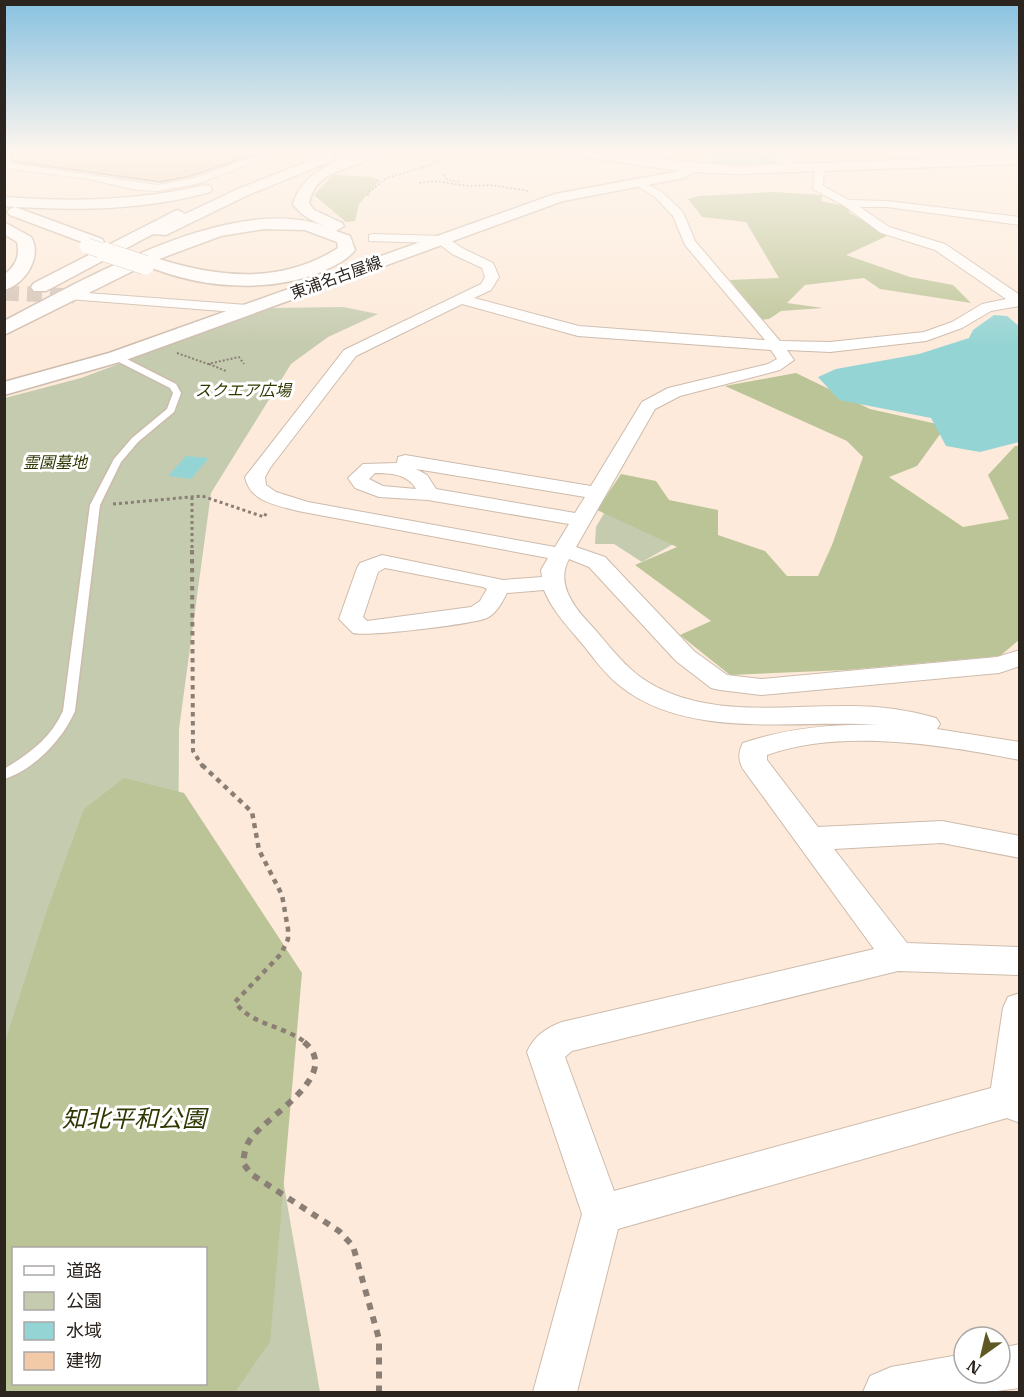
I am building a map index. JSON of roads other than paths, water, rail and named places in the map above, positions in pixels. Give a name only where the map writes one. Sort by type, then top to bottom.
[{"type":"main road","points":[[5,216],[188,278],[225,283],[285,280],[333,269],[355,254],[359,248],[357,241],[346,231],[316,216]]},
{"type":"main road","points":[[24,216],[92,244]]},
{"type":"main road","points":[[24,295],[176,216]]},
{"type":"main road","points":[[4,316],[193,216]]},
{"type":"main road","name":"東浦名古屋線","points":[[4,389],[116,357],[506,216]]},
{"type":"main road","points":[[4,329],[160,252],[210,233],[250,226],[308,226],[344,239],[347,250],[330,263],[311,271],[251,280],[198,276],[148,264]]},
{"type":"main road","points":[[4,227],[25,240],[28,254],[23,268],[4,285]]},
{"type":"street","points":[[679,216],[689,242],[763,327],[785,355],[786,360],[782,364],[674,392],[648,406],[552,570],[552,584],[561,604],[618,672],[632,683],[690,708],[744,714],[904,717],[934,726],[945,737]]},
{"type":"street","points":[[866,216],[885,230],[940,247],[1019,301]]},
{"type":"street","points":[[982,216],[1020,221]]},
{"type":"street","points":[[373,238],[441,239],[457,251],[488,266],[492,277],[486,287],[357,348],[340,363],[255,477],[257,488],[276,499],[304,507],[563,552],[597,562],[685,656],[720,682],[762,687],[999,665],[1020,658]]},
{"type":"street","points":[[74,296],[247,309]]},
{"type":"street","points":[[459,299],[578,331],[776,346],[847,346],[926,336],[957,326],[987,307],[1019,301]]},
{"type":"street","points":[[405,461],[596,493]]},
{"type":"street","points":[[428,494],[580,520]]},
{"type":"street","points":[[500,587],[488,606],[477,613],[371,628],[361,628],[351,619],[368,568],[382,561],[490,582],[500,587],[552,584]]},
{"type":"street","points":[[898,957],[753,762],[753,750],[771,741],[863,734],[945,737],[1020,750]]},
{"type":"street","points":[[812,839],[942,832],[1020,847]]},
{"type":"street","points":[[555,1392],[602,1214],[545,1052],[562,1038],[898,957],[1020,961]]},
{"type":"street","points":[[602,1214],[1013,1104],[1020,1008]]},
{"type":"street","points":[[886,1392],[891,1389],[952,1378]]},
{"type":"lane","points":[[4,775],[42,749],[64,725],[69,711],[95,506],[117,461],[135,440],[171,410],[176,401],[177,393],[173,386],[116,357]]},
{"type":"water","points":[[994,315],[1007,316],[1019,326],[1019,442],[980,452],[946,446],[931,418],[839,400],[818,377],[836,369],[919,354],[969,338],[973,330]]},
{"type":"water","points":[[186,456],[209,458],[191,479],[168,476]]},
{"type":"tunnel","points":[[4,293],[74,296]]},
{"type":"park label","name":"スクエア広場","points":[[243,390]]},
{"type":"park label","name":"霊園墓地","points":[[55,462]]},
{"type":"park label","name":"知北平和公園","points":[[134,1119]]}]
